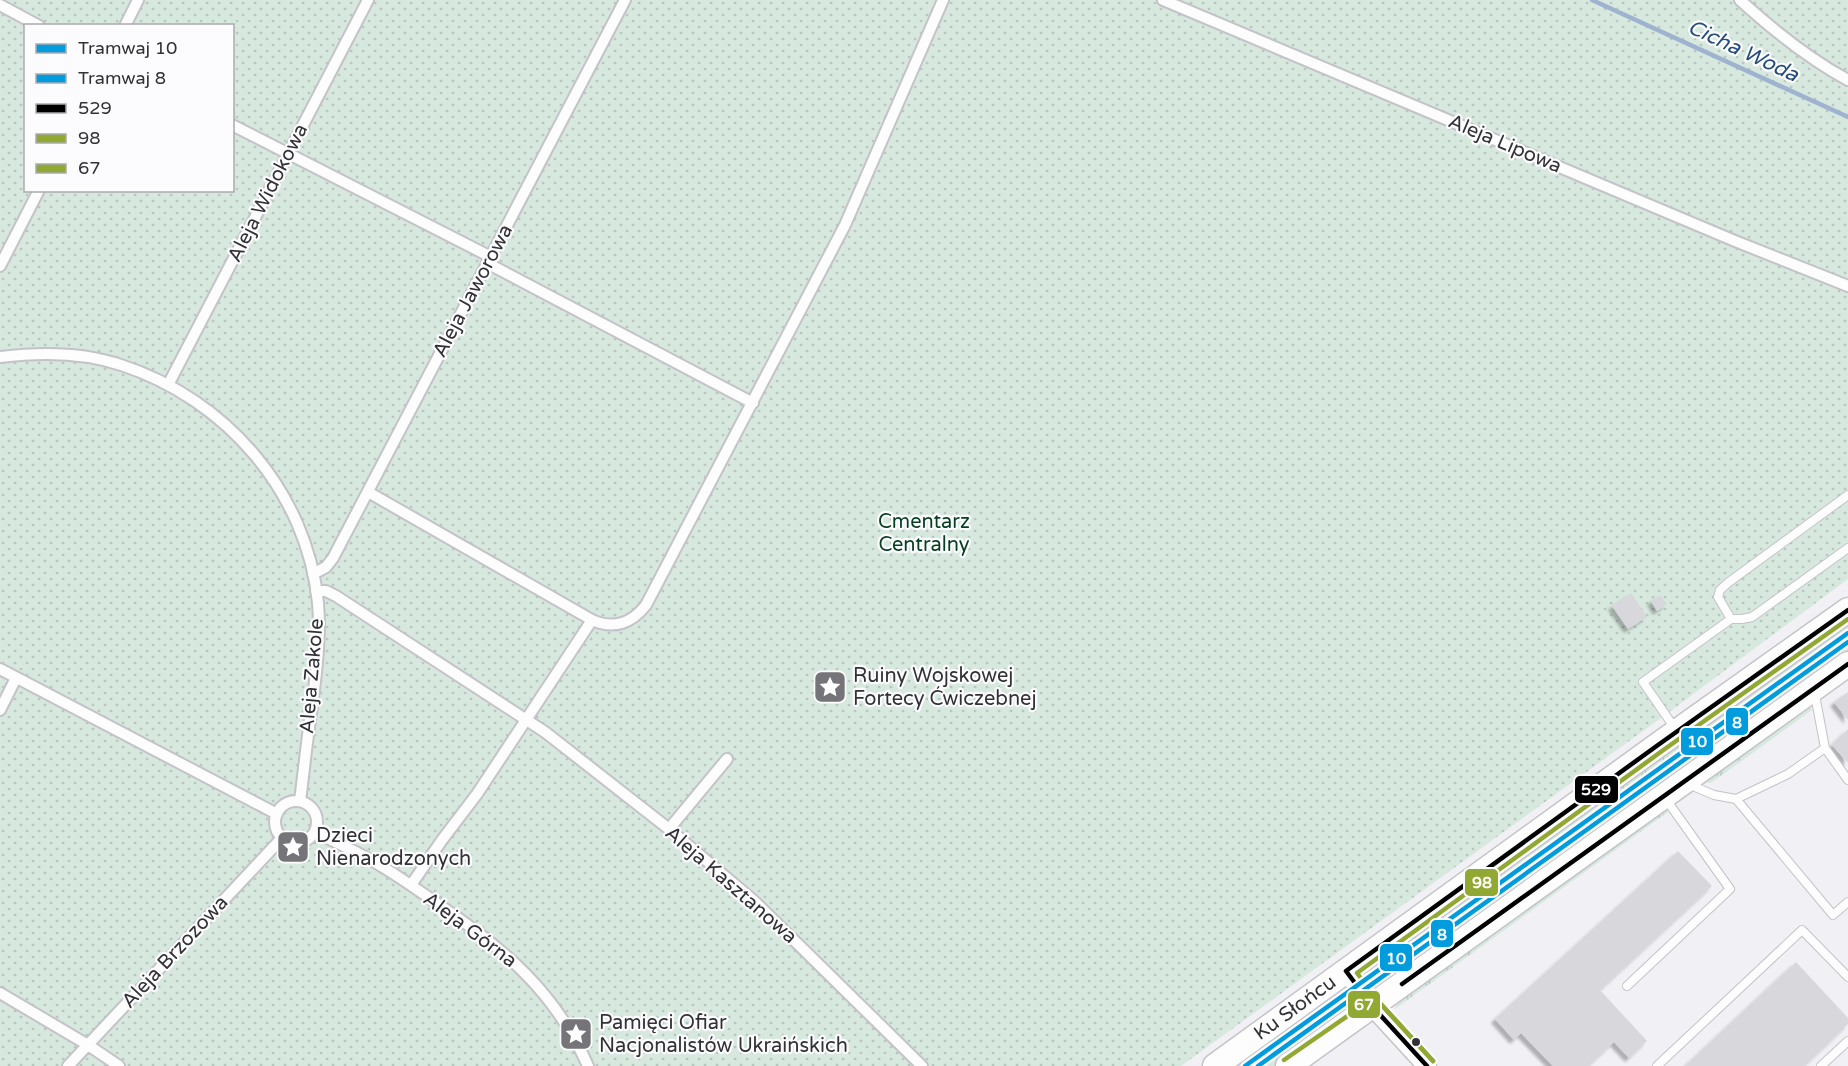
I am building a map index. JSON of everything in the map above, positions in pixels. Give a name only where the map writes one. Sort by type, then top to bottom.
[{"type":"main road","name":"Ku Słońcu","points":[[1215,1066],[1848,610]]},
{"type":"main road","points":[[1288,1066],[1848,664]]},
{"type":"street","points":[[126,24],[138,0]]},
{"type":"street","name":"Aleja Widokowa","points":[[168,385],[368,0]]},
{"type":"street","name":"Aleja Jaworowa","points":[[313,574],[326,567],[333,558],[625,0]]},
{"type":"street","points":[[368,492],[592,620],[604,624],[619,624],[635,618],[646,605],[845,225],[943,0]]},
{"type":"street","name":"Aleja Lipowa","points":[[1163,0],[1848,286]]},
{"type":"street","points":[[1740,0],[1828,69],[1848,80]]},
{"type":"street","points":[[0,5],[35,24]]},
{"type":"street","points":[[234,126],[289,153],[753,403]]},
{"type":"street","points":[[0,266],[38,192]]},
{"type":"street","name":"Aleja Zakole","points":[[0,357],[33,354],[92,358],[120,364],[168,385],[207,409],[237,435],[263,464],[294,518],[313,574],[316,591],[317,660],[300,801]]},
{"type":"street","name":"Aleja Kasztanowa","points":[[316,591],[326,591],[336,596],[545,732],[669,829],[753,900],[922,1066]]},
{"type":"street","points":[[411,885],[441,840],[477,794],[592,620]]},
{"type":"street","points":[[0,669],[277,814]]},
{"type":"street","points":[[0,710],[16,678]]},
{"type":"street","points":[[669,829],[727,759]]},
{"type":"street","points":[[300,801],[309,805],[316,813],[318,823],[315,832],[309,840],[300,844],[288,842],[282,838],[275,826],[277,814],[285,804],[291,802],[300,801]]},
{"type":"street","name":"Aleja Górna","points":[[315,832],[370,860],[411,885],[490,940],[548,998],[576,1041],[588,1066]]},
{"type":"street","name":"Aleja Brzozowa","points":[[68,1066],[282,838]]},
{"type":"street","name":"Ku Słońcu","points":[[1346,971],[1372,1006],[1427,1066]]},
{"type":"street","points":[[0,993],[119,1066]]},
{"type":"lane","points":[[1731,619],[1718,597],[1720,590],[1848,495]]},
{"type":"lane","points":[[1677,732],[1644,682],[1731,619],[1752,617],[1848,548]]},
{"type":"lane","points":[[1816,688],[1814,697],[1825,748],[1848,780]]},
{"type":"lane","points":[[1736,800],[1788,774],[1825,748]]},
{"type":"lane","points":[[1684,783],[1714,795],[1736,800],[1833,915],[1848,902]]},
{"type":"lane","points":[[1627,986],[1730,889],[1664,797]]},
{"type":"lane","points":[[1657,1066],[1802,930],[1848,977]]},
{"type":"lane","points":[[1821,1066],[1848,1041]]},
{"type":"green space","name":"Cmentarz Centralny","points":[[0,0],[1848,0],[1848,579],[1665,715],[1181,1066],[0,1066]]},
{"type":"green space","points":[[1848,620],[1848,630],[1369,975],[1369,968]]},
{"type":"green space","points":[[1848,646],[1848,656],[1383,987],[1374,984]]},
{"type":"green space","points":[[1808,705],[1812,710],[1711,783],[1705,782]]},
{"type":"green space","points":[[1663,810],[1668,812],[1395,1009],[1399,999]]},
{"type":"green space","points":[[1321,998],[1325,1004],[1240,1066],[1227,1066]]},
{"type":"green space","points":[[1333,1015],[1339,1022],[1277,1066],[1263,1066]]},
{"type":"building","points":[[1631,593],[1647,617],[1628,629],[1612,606]]},
{"type":"building","points":[[1660,595],[1667,604],[1657,611],[1651,601]]},
{"type":"building","points":[[1848,692],[1848,720],[1834,702]]},
{"type":"building","points":[[1848,729],[1848,763],[1832,745]]},
{"type":"building","points":[[1678,851],[1712,886],[1600,990],[1647,1041],[1629,1058],[1614,1042],[1588,1066],[1553,1066],[1521,1033],[1514,1040],[1495,1019]]},
{"type":"building","points":[[1796,962],[1848,1018],[1848,1024],[1804,1066],[1685,1066]]},
{"type":"waterway","name":"Cicha Woda","points":[[1592,0],[1848,117]]},
{"type":"tram line","name":"10","points":[[1245,1066],[1848,633]]},
{"type":"tram line","name":"8","points":[[1258,1066],[1848,642]]},
{"type":"transit line","name":"529","points":[[1346,971],[1848,610]]},
{"type":"transit line","name":"98","points":[[1433,1061],[1378,1001],[1357,973],[1848,619]]},
{"type":"transit line","name":"529","points":[[1402,984],[1848,664]]},
{"type":"transit line","name":"529","points":[[1346,971],[1372,1006],[1427,1066]]},
{"type":"transit line","name":"67","points":[[1284,1060],[1372,999],[1378,1001],[1433,1061]]},
{"type":"place","name":"Ruiny Wojskowej Fortecy Ćwiczebnej","points":[[830,687]]},
{"type":"place","name":"Dzieci Nienarodzonych","points":[[293,847]]},
{"type":"place","name":"Pamięci Ofiar Nacjonalistów Ukraińskich","points":[[576,1034]]}]
